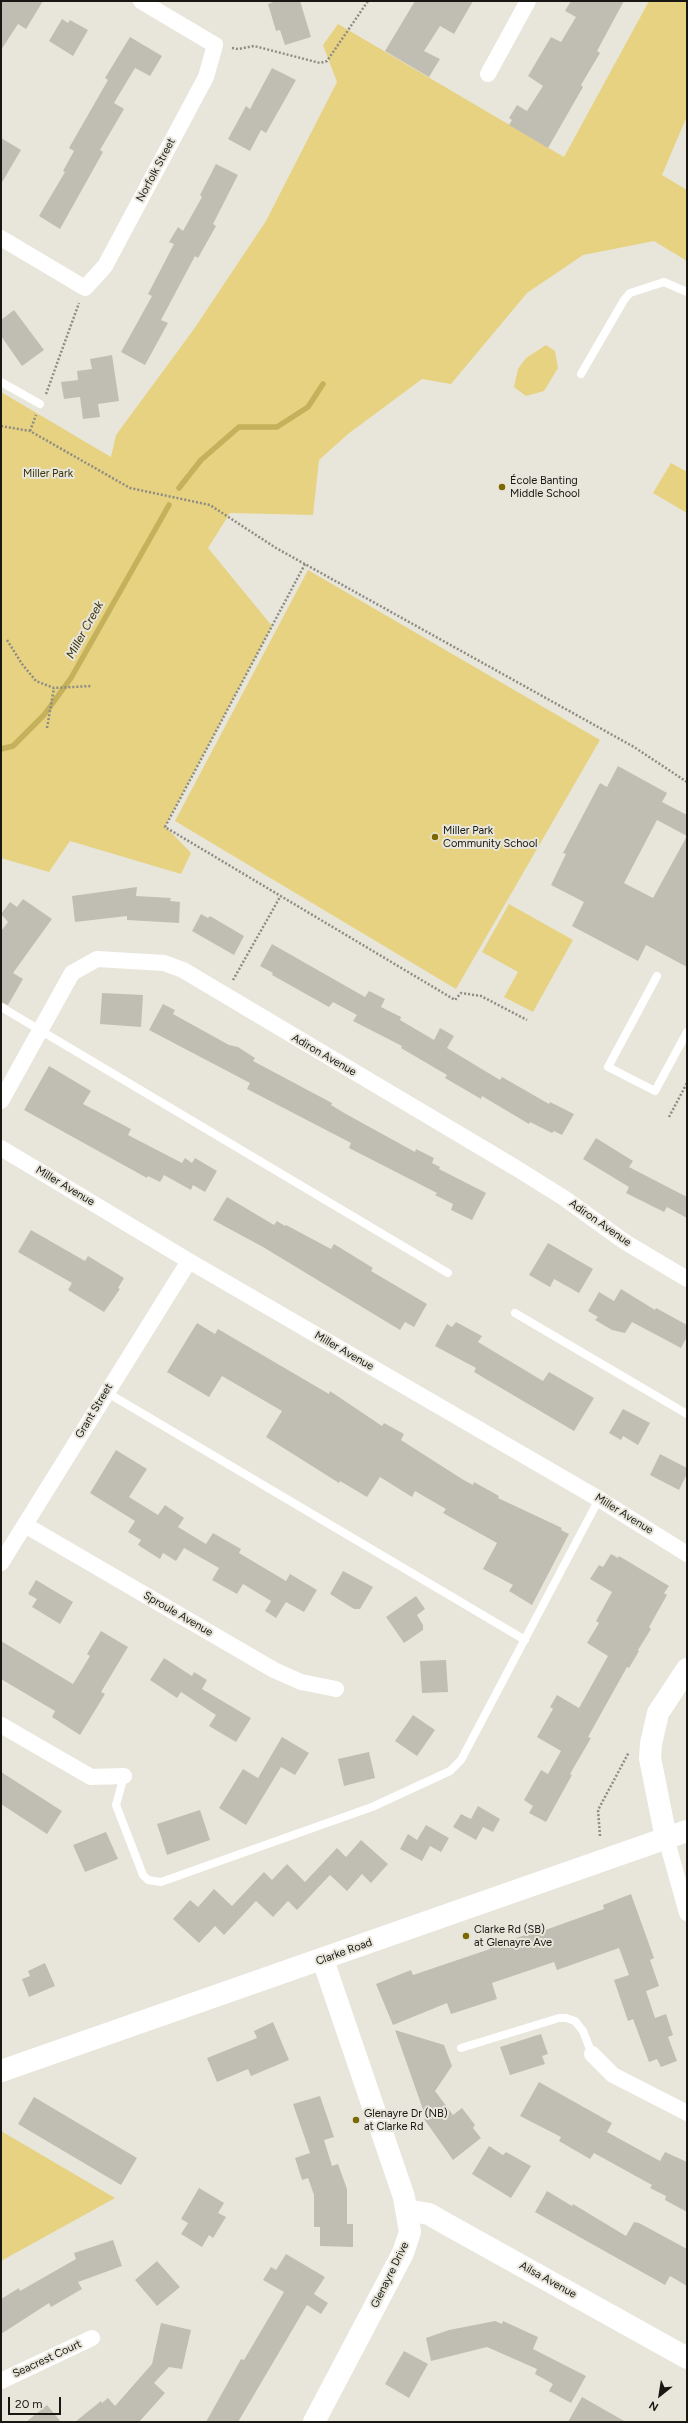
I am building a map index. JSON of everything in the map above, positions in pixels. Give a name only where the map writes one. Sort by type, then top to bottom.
[{"type":"street","points":[[140,1],[215,45]]},
{"type":"street","points":[[488,74],[528,1]]},
{"type":"street","name":"Norfolk Street","points":[[84,288],[105,266],[206,76],[215,45]]},
{"type":"street","points":[[1,238],[84,288]]},
{"type":"street","name":"Adiron Avenue","points":[[1,1101],[72,973],[97,959],[153,962],[174,966],[516,1168],[564,1198],[625,1242],[687,1278]]},
{"type":"street","name":"Miller Avenue","points":[[1,1148],[189,1260],[599,1499],[687,1554]]},
{"type":"street","name":"Grant Street","points":[[1,1563],[189,1260]]},
{"type":"street","name":"Sproule Avenue","points":[[25,1525],[274,1670],[301,1682],[336,1689]]},
{"type":"street","points":[[687,1669],[658,1713],[651,1744],[650,1758],[666,1838],[687,1913]]},
{"type":"street","points":[[1,1725],[91,1777],[124,1776]]},
{"type":"street","name":"Clarke Road","points":[[2,2069],[323,1960],[687,1831]]},
{"type":"street","name":"Glenayre Drive","points":[[314,2422],[407,2243],[410,2232],[404,2197],[323,1960]]},
{"type":"street","points":[[592,2054],[613,2075],[687,2113]]},
{"type":"street","name":"Ailsa Avenue","points":[[406,2210],[429,2214],[441,2220],[687,2358]]},
{"type":"street","name":"Seacrest Court","points":[[1,2381],[92,2338]]},
{"type":"lane","points":[[581,374],[624,300],[630,293],[664,282],[687,292]]},
{"type":"lane","points":[[1,382],[40,404]]},
{"type":"lane","points":[[656,976],[608,1067],[655,1091],[687,1032]]},
{"type":"lane","points":[[1,1007],[448,1273]]},
{"type":"lane","points":[[515,1313],[687,1414]]},
{"type":"lane","points":[[106,1392],[525,1640]]},
{"type":"lane","points":[[124,1776],[116,1805],[143,1875],[148,1880],[162,1882],[372,1807],[450,1771],[461,1760],[599,1499]]},
{"type":"lane","points":[[461,2048],[558,2018],[566,2018],[575,2021],[579,2026],[592,2054]]},
{"type":"path","points":[[215,45],[238,49],[254,46],[320,63],[328,61],[368,1]]},
{"type":"path","points":[[30,431],[40,404],[46,397],[84,288]]},
{"type":"path","points":[[1,426],[30,431],[130,488],[210,505],[305,564],[634,747],[687,782]]},
{"type":"path","points":[[305,564],[165,826],[280,897],[455,1000],[461,993],[481,996],[527,1020]]},
{"type":"path","points":[[7,640],[22,664],[36,681],[54,688],[91,686]]},
{"type":"path","points":[[47,728],[54,688]]},
{"type":"path","points":[[224,996],[280,897]]},
{"type":"path","points":[[669,1116],[687,1083]]},
{"type":"path","points":[[600,1836],[598,1810],[633,1745]]},
{"type":"green space","name":"Miller Park","points":[[649,1],[687,1],[687,116],[662,175],[687,190],[687,261],[654,241],[583,255],[527,293],[451,384],[422,379],[348,434],[319,460],[313,515],[230,513],[208,548],[272,626],[165,826],[191,853],[181,874],[70,841],[49,872],[1,858],[1,392],[111,457],[116,435],[194,329],[266,221],[337,82],[323,45],[338,24],[564,157]]},
{"type":"green space","points":[[546,345],[555,351],[558,368],[544,391],[526,396],[514,387],[518,369],[526,358]]},
{"type":"green space","points":[[671,463],[687,472],[687,513],[653,493]]},
{"type":"green space","name":"Miller Park Community School","points":[[308,570],[600,740],[456,989],[175,821]]},
{"type":"green space","points":[[509,904],[573,940],[533,1012],[504,997],[518,972],[482,952]]},
{"type":"green space","points":[[1,2131],[115,2198],[1,2261]]},
{"type":"building","points":[[1,1],[43,1],[26,29],[18,24],[1,50]]},
{"type":"building","points":[[276,1],[300,1],[311,37],[285,45],[280,30],[276,31],[268,4]]},
{"type":"building","points":[[415,1],[473,1],[454,34],[440,26],[424,51],[440,59],[429,77],[385,51]]},
{"type":"building","points":[[571,1],[624,1],[597,51],[600,53],[581,85],[583,87],[548,148],[509,125],[512,120],[509,118],[517,105],[527,111],[543,86],[528,76],[551,37],[561,42],[576,17],[565,11]]},
{"type":"building","points":[[62,19],[68,23],[70,20],[88,30],[73,56],[49,41]]},
{"type":"building","points":[[130,37],[162,56],[150,76],[135,68],[114,103],[124,109],[100,150],[103,152],[60,229],[39,216],[65,172],[63,171],[74,151],[69,148],[108,80],[105,78]]},
{"type":"building","points":[[272,68],[296,80],[266,133],[261,130],[250,151],[228,139],[246,106],[250,109]]},
{"type":"building","points":[[1,138],[21,150],[1,184]]},
{"type":"building","points":[[216,164],[238,175],[213,224],[216,226],[198,258],[195,256],[161,320],[168,323],[145,365],[121,352],[152,296],[148,294],[174,244],[169,242],[178,227],[183,231],[202,197],[200,195]]},
{"type":"building","points":[[14,310],[44,350],[22,366],[1,336],[1,320]]},
{"type":"building","points":[[112,355],[119,401],[98,404],[100,417],[83,419],[80,397],[64,399],[61,382],[78,380],[77,371],[92,369],[90,359]]},
{"type":"building","points":[[618,766],[667,793],[662,802],[687,815],[687,836],[687,967],[646,945],[638,961],[572,926],[584,902],[551,885],[566,854],[563,853],[600,783],[607,787]],"holes":[[[657,820],[687,836],[653,898],[624,883]]]},
{"type":"building","points":[[137,887],[136,896],[171,898],[170,901],[180,902],[179,923],[127,920],[127,916],[75,922],[72,896]]},
{"type":"building","points":[[23,899],[52,919],[13,973],[23,979],[8,1005],[1,1002],[1,931],[8,922],[1,914],[10,902],[17,907]]},
{"type":"building","points":[[201,914],[208,918],[210,916],[244,936],[234,955],[192,931]]},
{"type":"building","points":[[272,944],[365,997],[369,991],[385,999],[381,1007],[401,1017],[400,1020],[434,1040],[440,1028],[454,1036],[447,1048],[500,1080],[502,1077],[549,1104],[550,1102],[574,1114],[562,1135],[554,1131],[552,1133],[530,1122],[529,1124],[482,1096],[481,1099],[445,1078],[447,1075],[401,1048],[402,1046],[353,1021],[357,1015],[333,1002],[329,1007],[272,975],[273,973],[260,966]]},
{"type":"building","points":[[102,993],[143,995],[141,1027],[100,1024]]},
{"type":"building","points":[[163,1004],[175,1010],[173,1014],[229,1045],[238,1047],[255,1058],[253,1061],[332,1103],[331,1105],[346,1114],[415,1152],[416,1149],[434,1158],[432,1163],[440,1167],[439,1169],[486,1193],[472,1220],[451,1210],[453,1204],[435,1195],[437,1193],[349,1148],[351,1143],[247,1089],[250,1083],[149,1030]]},
{"type":"building","points":[[49,1066],[91,1091],[83,1104],[131,1129],[128,1135],[182,1163],[185,1158],[192,1163],[195,1158],[217,1171],[205,1192],[193,1185],[191,1190],[164,1175],[160,1182],[148,1176],[147,1178],[24,1110]]},
{"type":"building","points":[[596,1138],[633,1161],[629,1167],[687,1197],[687,1218],[667,1207],[664,1212],[626,1193],[629,1187],[583,1159]]},
{"type":"building","points":[[227,1197],[274,1225],[277,1221],[331,1249],[334,1244],[373,1268],[371,1271],[427,1304],[414,1327],[405,1322],[400,1330],[263,1247],[213,1220]]},
{"type":"building","points":[[31,1230],[85,1261],[88,1256],[124,1278],[118,1288],[120,1289],[104,1312],[68,1290],[72,1283],[18,1252]]},
{"type":"building","points":[[548,1243],[593,1269],[579,1293],[554,1279],[550,1287],[529,1275]]},
{"type":"building","points":[[621,1289],[655,1310],[656,1308],[687,1325],[687,1337],[681,1348],[632,1322],[625,1333],[612,1330],[595,1320],[598,1317],[588,1311],[599,1292],[614,1301]]},
{"type":"building","points":[[456,1322],[482,1336],[478,1342],[543,1381],[549,1372],[594,1398],[574,1431],[474,1372],[476,1368],[435,1346],[447,1324],[452,1327]]},
{"type":"building","points":[[197,1323],[215,1334],[218,1329],[329,1394],[330,1391],[382,1426],[384,1423],[404,1434],[401,1440],[462,1479],[473,1485],[474,1482],[499,1496],[498,1498],[562,1528],[561,1530],[569,1534],[532,1605],[509,1591],[513,1585],[483,1569],[497,1543],[443,1513],[446,1509],[415,1491],[412,1497],[380,1477],[367,1497],[340,1481],[339,1483],[266,1437],[282,1411],[222,1376],[209,1397],[167,1372]]},
{"type":"building","points":[[623,1409],[650,1423],[638,1445],[623,1436],[621,1440],[609,1433]]},
{"type":"building","points":[[116,1450],[147,1469],[129,1497],[158,1515],[165,1505],[184,1518],[178,1527],[206,1544],[213,1533],[241,1549],[239,1553],[286,1581],[290,1574],[317,1590],[304,1612],[286,1602],[276,1618],[265,1611],[271,1601],[243,1584],[237,1594],[212,1580],[219,1568],[184,1548],[176,1561],[163,1553],[160,1559],[138,1545],[141,1540],[128,1532],[135,1521],[90,1493]]},
{"type":"building","points":[[660,1454],[687,1468],[687,1474],[679,1490],[650,1475]]},
{"type":"building","points":[[611,1554],[618,1558],[619,1556],[669,1586],[664,1593],[667,1595],[649,1627],[651,1629],[638,1650],[639,1651],[629,1668],[627,1667],[588,1737],[591,1738],[570,1774],[572,1775],[546,1822],[529,1813],[533,1806],[524,1800],[541,1770],[548,1774],[561,1751],[537,1737],[553,1709],[550,1707],[557,1695],[579,1708],[608,1656],[587,1643],[599,1623],[596,1621],[612,1592],[590,1579],[599,1565],[603,1567]]},
{"type":"building","points":[[343,1571],[373,1587],[360,1609],[354,1609],[330,1594]]},
{"type":"building","points":[[36,1580],[73,1602],[60,1624],[32,1607],[37,1599],[28,1594]]},
{"type":"building","points":[[416,1596],[425,1609],[417,1615],[423,1625],[423,1630],[404,1643],[386,1617]]},
{"type":"building","points":[[101,1631],[128,1647],[101,1692],[105,1694],[80,1735],[52,1717],[55,1711],[1,1679],[1,1641],[73,1684],[90,1656],[87,1654]]},
{"type":"building","points":[[164,1658],[192,1676],[194,1672],[207,1680],[202,1689],[251,1718],[236,1742],[209,1726],[216,1715],[181,1692],[177,1698],[150,1680]]},
{"type":"building","points":[[446,1660],[448,1692],[422,1693],[420,1661]]},
{"type":"building","points":[[413,1715],[435,1730],[417,1756],[395,1741]]},
{"type":"building","points":[[282,1737],[309,1753],[295,1775],[281,1767],[246,1825],[219,1808],[243,1769],[258,1778]]},
{"type":"building","points":[[369,1752],[375,1778],[344,1786],[338,1759]]},
{"type":"building","points":[[1,1772],[62,1811],[47,1834],[1,1804]]},
{"type":"building","points":[[478,1806],[500,1819],[493,1832],[483,1827],[476,1840],[453,1827],[461,1814],[471,1819]]},
{"type":"building","points":[[200,1810],[210,1840],[167,1855],[157,1824]]},
{"type":"building","points":[[426,1825],[449,1838],[441,1852],[430,1846],[422,1861],[400,1849],[408,1834],[417,1840]]},
{"type":"building","points":[[106,1832],[118,1859],[85,1872],[73,1845]]},
{"type":"building","points":[[361,1840],[388,1864],[371,1883],[362,1874],[347,1891],[330,1875],[297,1910],[288,1901],[273,1917],[256,1901],[224,1935],[215,1926],[199,1943],[173,1919],[190,1900],[198,1907],[214,1889],[232,1906],[264,1872],[272,1880],[287,1864],[305,1882],[337,1848],[346,1857]]},
{"type":"building","points":[[631,1894],[654,1958],[650,1960],[659,1986],[646,1991],[655,2018],[666,2014],[673,2035],[668,2037],[677,2061],[661,2067],[657,2059],[649,2062],[633,2019],[628,2021],[614,1980],[629,1975],[619,1948],[557,1970],[554,1962],[492,1983],[497,1999],[451,2014],[447,2003],[393,2025],[376,1984],[411,1970],[413,1975],[490,1949],[489,1947],[534,1932],[534,1934],[604,1909],[603,1905]]},
{"type":"building","points":[[45,1963],[55,1986],[29,1997],[22,1979],[30,1976],[28,1971]]},
{"type":"building","points":[[273,2022],[289,2060],[251,2076],[248,2069],[217,2082],[207,2058],[257,2038],[254,2031]]},
{"type":"building","points":[[395,2030],[444,2045],[452,2066],[435,2091],[453,2115],[462,2108],[475,2125],[473,2128],[481,2138],[453,2160],[424,2119],[426,2118]]},
{"type":"building","points":[[541,2034],[548,2054],[542,2056],[545,2064],[510,2075],[500,2047]]},
{"type":"building","points":[[539,2082],[612,2123],[607,2132],[660,2161],[665,2152],[687,2162],[687,2212],[665,2200],[666,2196],[650,2188],[652,2185],[594,2153],[590,2159],[559,2141],[561,2137],[520,2116]]},
{"type":"building","points":[[320,2096],[334,2137],[324,2140],[332,2166],[338,2164],[347,2189],[347,2224],[353,2224],[353,2247],[320,2246],[320,2227],[314,2227],[314,2195],[308,2178],[302,2180],[295,2158],[310,2153],[293,2104]]},
{"type":"building","points":[[34,2097],[137,2158],[121,2185],[18,2124]]},
{"type":"building","points":[[489,2146],[503,2155],[506,2152],[531,2166],[511,2198],[472,2174]]},
{"type":"building","points":[[199,2188],[224,2203],[218,2213],[226,2217],[213,2238],[209,2235],[202,2247],[181,2234],[188,2223],[181,2219]]},
{"type":"building","points":[[547,2191],[572,2206],[573,2204],[626,2236],[634,2222],[639,2223],[687,2249],[687,2286],[670,2276],[665,2285],[535,2212]]},
{"type":"building","points":[[113,2240],[122,2266],[78,2282],[82,2289],[51,2307],[49,2303],[1,2334],[1,2299],[19,2288],[20,2291],[76,2259],[74,2253]]},
{"type":"building","points":[[286,2254],[325,2277],[314,2294],[328,2303],[321,2314],[307,2305],[238,2422],[206,2422],[241,2359],[244,2360],[284,2292],[263,2280],[271,2267],[276,2270]]},
{"type":"building","points":[[157,2261],[180,2287],[157,2306],[135,2280]]},
{"type":"building","points":[[495,2321],[502,2324],[503,2321],[538,2337],[533,2349],[586,2376],[571,2403],[549,2391],[553,2384],[535,2374],[537,2369],[487,2347],[431,2361],[426,2338],[449,2330]]},
{"type":"building","points":[[161,2323],[191,2330],[182,2369],[169,2367],[154,2383],[165,2393],[139,2422],[75,2422],[101,2401],[102,2403],[108,2398],[115,2406],[152,2364]]},
{"type":"building","points":[[404,2351],[428,2364],[409,2398],[385,2384]]},
{"type":"building","points":[[582,2397],[626,2422],[568,2422]]},
{"type":"building","points":[[47,2405],[61,2422],[26,2422]]},
{"type":"waterway","name":"Miller Creek","points":[[179,488],[201,460],[239,427],[277,427],[308,407],[323,384]]},
{"type":"waterway","name":"Miller Creek","points":[[1,749],[13,746],[44,715],[71,678],[169,505]]},
{"type":"place","name":"École Banting Middle School","points":[[502,487]]},
{"type":"place","name":"Miller Park Community School","points":[[435,837]]},
{"type":"place","name":"Clarke Rd (SB) at Glenayre Ave","points":[[466,1936]]},
{"type":"place","name":"Glenayre Dr (NB) at Clarke Rd","points":[[356,2120]]}]
